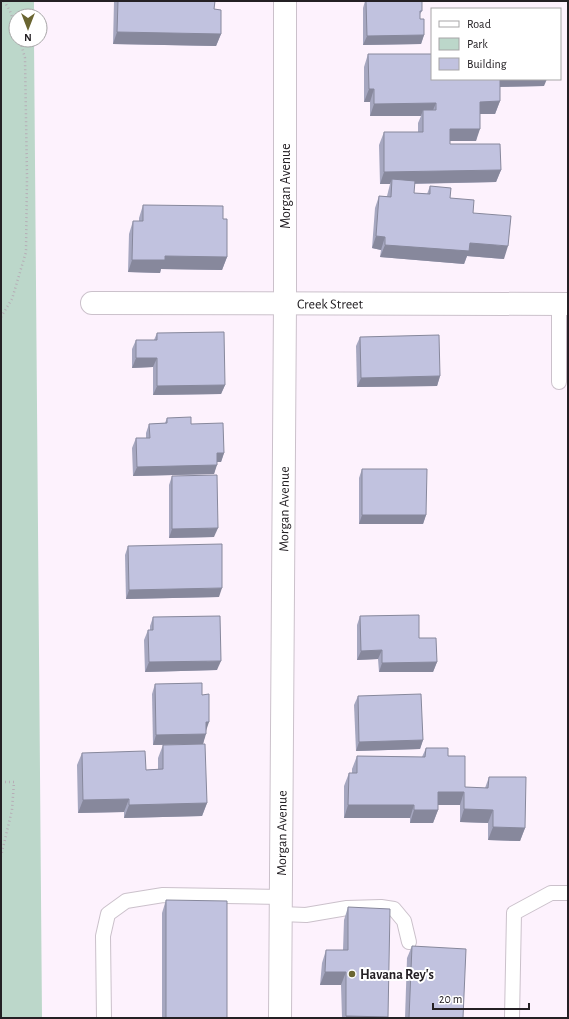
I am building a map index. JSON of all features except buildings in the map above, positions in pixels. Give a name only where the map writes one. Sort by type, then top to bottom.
[{"type":"street","name":"Morgan Avenue","points":[[280,1018],[286,303],[285,1]]},
{"type":"street","name":"Creek Street","points":[[92,303],[563,304]]},
{"type":"lane","points":[[560,382],[563,304]]},
{"type":"lane","points":[[512,1018],[514,913],[551,893],[568,893]]},
{"type":"lane","points":[[104,1018],[103,936],[108,914],[126,901],[163,895],[281,906],[306,915],[347,908],[381,907],[394,909],[404,921],[409,942]]},
{"type":"path","points":[[1,317],[12,299],[26,252],[28,177],[25,58],[22,48]]},
{"type":"path","points":[[1,782],[14,782],[12,810],[1,856]]},
{"type":"green space","points":[[1,1],[34,1],[34,8],[8,8],[8,48],[34,48],[42,1018],[1,1018]]},
{"type":"place","name":"Havana Rey's","points":[[352,974]]}]
